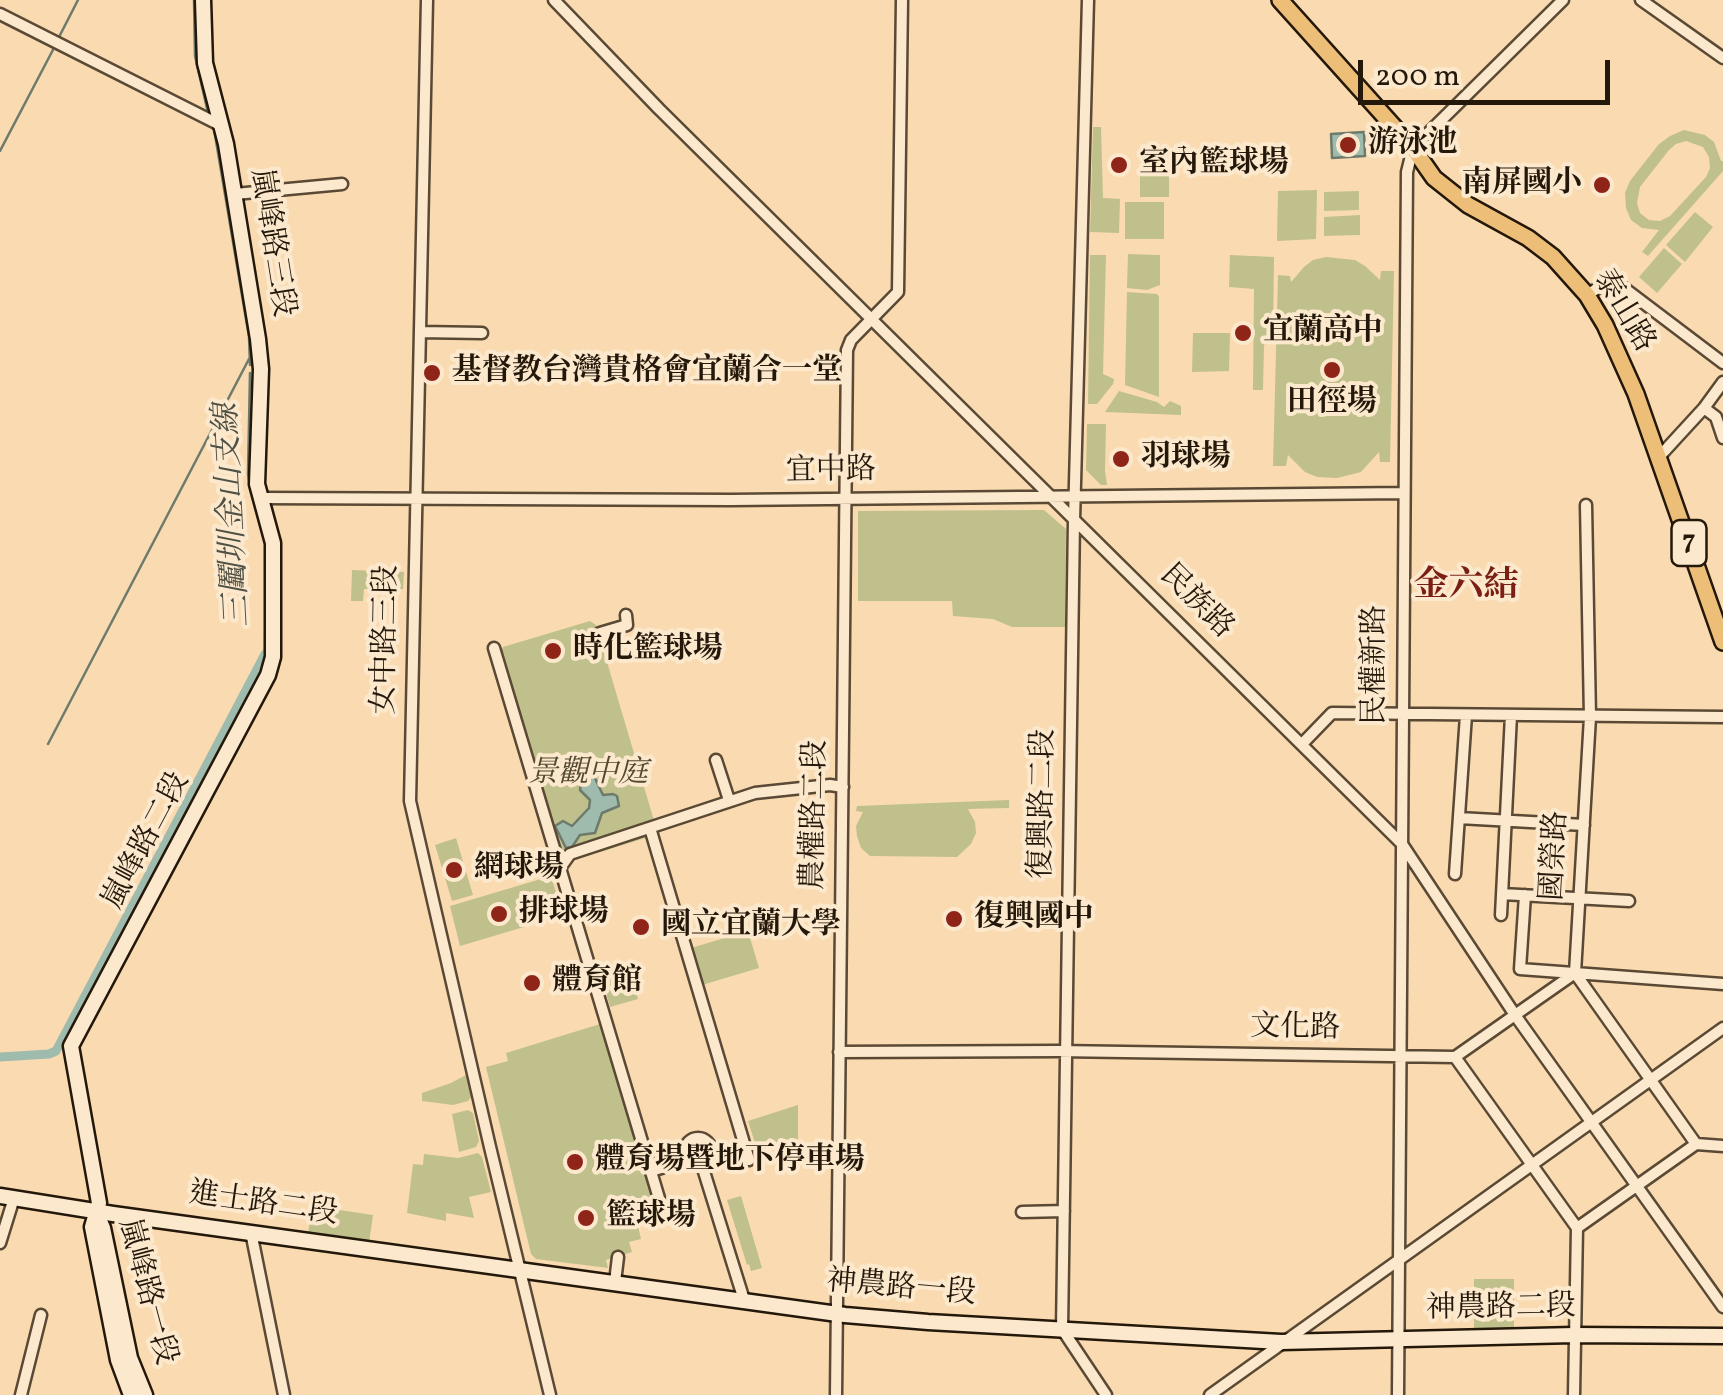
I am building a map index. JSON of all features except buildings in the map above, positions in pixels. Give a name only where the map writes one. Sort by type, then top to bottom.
[{"type":"main road","name":"泰山路","points":[[1280,0],[1434,178],[1468,205],[1528,238],[1553,257],[1587,295],[1620,356],[1721,632]]},
{"type":"street","name":"嵐峰路三段","points":[[203,0],[205,62],[235,194],[260,368],[260,498]]},
{"type":"street","name":"女中路三段","points":[[427,0],[410,801],[550,1395]]},
{"type":"street","name":"民族路","points":[[554,0],[1402,844],[1515,1015],[1723,1307]]},
{"type":"street","name":"農權路二段","points":[[836,1395],[847,350],[898,292],[902,0]]},
{"type":"street","name":"復興路二段","points":[[1062,1329],[1074,520],[1088,0]]},
{"type":"street","points":[[1412,148],[1564,0]]},
{"type":"street","points":[[1640,0],[1723,58]]},
{"type":"street","points":[[0,14],[220,125]]},
{"type":"street","name":"民權新路","points":[[1398,1395],[1407,172],[1412,148]]},
{"type":"street","points":[[235,194],[342,184]]},
{"type":"street","points":[[1587,295],[1612,279],[1723,363]]},
{"type":"street","points":[[420,332],[482,333]]},
{"type":"street","points":[[1659,457],[1723,382]]},
{"type":"street","points":[[1704,408],[1716,417],[1723,438]]},
{"type":"street","name":"宜中路","points":[[260,498],[1404,494]]},
{"type":"street","name":"嵐峰路二段","points":[[96,1212],[99,1203],[71,1046],[268,676],[272,657],[273,554],[260,498]]},
{"type":"street","name":"國榮路","points":[[1575,973],[1590,717],[1586,505]]},
{"type":"street","points":[[600,633],[627,625],[626,615]]},
{"type":"street","points":[[494,648],[664,1215]]},
{"type":"street","points":[[1302,744],[1332,714],[1723,717]]},
{"type":"street","points":[[1455,874],[1466,715]]},
{"type":"street","points":[[1501,915],[1511,715]]},
{"type":"street","points":[[716,760],[730,800]]},
{"type":"street","points":[[560,868],[570,854],[730,800],[755,793],[843,787]]},
{"type":"street","points":[[1459,818],[1584,825]]},
{"type":"street","points":[[650,828],[749,1160]]},
{"type":"street","points":[[1502,894],[1629,901]]},
{"type":"street","points":[[1525,895],[1520,968],[1723,984]]},
{"type":"street","points":[[1574,1395],[1576,1228],[1455,1057],[1575,973]]},
{"type":"street","points":[[1575,973],[1696,1144]]},
{"type":"street","points":[[1210,1395],[1723,1028]]},
{"type":"street","name":"文化路","points":[[840,1052],[1455,1057]]},
{"type":"street","points":[[701,1138],[708,1142],[710,1157],[701,1162],[688,1160],[687,1145],[701,1138]]},
{"type":"street","points":[[1576,1228],[1696,1144],[1723,1146]]},
{"type":"street","points":[[651,1171],[688,1160]]},
{"type":"street","points":[[701,1162],[744,1300]]},
{"type":"street","points":[[0,1244],[7,1197]]},
{"type":"street","name":"進士路二段","points":[[7,1197],[519,1270]]},
{"type":"street","points":[[1022,1212],[1064,1211]]},
{"type":"street","name":"嵐峰路一段","points":[[96,1212],[92,1227],[115,1347],[132,1395]]},
{"type":"street","name":"嵐峰路一段","points":[[96,1212],[103,1228],[127,1348],[145,1395]]},
{"type":"street","points":[[250,1232],[284,1395]]},
{"type":"street","points":[[615,1282],[618,1257]]},
{"type":"street","name":"神農路一段","points":[[519,1270],[928,1322],[1281,1342]]},
{"type":"street","points":[[21,1395],[42,1314]]},
{"type":"street","points":[[1062,1329],[1106,1395]]},
{"type":"street","name":"神農路二段","points":[[1281,1342],[1574,1335],[1723,1336]]},
{"type":"green space","points":[[1093,127],[1101,127],[1103,198],[1120,199],[1119,233],[1090,232]]},
{"type":"green space","points":[[1684,130],[1705,135],[1714,142],[1723,171],[1648,256],[1642,252],[1659,230],[1642,228],[1631,220],[1625,193],[1659,144]],"holes":[[[1686,141],[1703,147],[1709,157],[1706,177],[1670,216],[1660,221],[1649,220],[1640,213],[1640,187],[1669,150]]]},
{"type":"green space","points":[[1140,162],[1169,163],[1169,197],[1140,197]]},
{"type":"green space","points":[[1317,190],[1316,239],[1277,241],[1278,191]]},
{"type":"green space","points":[[1359,191],[1359,210],[1324,211],[1324,192]]},
{"type":"green space","points":[[1125,202],[1164,202],[1164,239],[1125,239]]},
{"type":"green space","points":[[1695,212],[1713,227],[1685,262],[1666,245]]},
{"type":"green space","points":[[1360,215],[1360,235],[1324,236],[1324,217]]},
{"type":"green space","points":[[1664,248],[1682,264],[1657,293],[1639,277]]},
{"type":"green space","points":[[1128,254],[1160,255],[1160,285],[1147,290],[1127,288]]},
{"type":"green space","points":[[1090,255],[1106,255],[1103,374],[1114,379],[1097,404],[1088,404]]},
{"type":"green space","points":[[1230,255],[1274,257],[1273,338],[1264,345],[1263,390],[1253,390],[1254,289],[1229,287]]},
{"type":"green space","points":[[1313,260],[1355,260],[1380,280],[1381,271],[1394,271],[1390,462],[1380,462],[1379,452],[1361,472],[1337,478],[1305,472],[1288,455],[1286,466],[1273,466],[1278,275],[1290,276],[1291,282]]},
{"type":"green space","points":[[1127,292],[1159,297],[1159,397],[1125,385]]},
{"type":"green space","points":[[1193,333],[1230,333],[1229,371],[1192,372]]},
{"type":"green space","points":[[1119,391],[1164,407],[1170,401],[1181,406],[1181,415],[1105,412]]},
{"type":"green space","points":[[1087,424],[1106,424],[1107,485],[1101,485],[1086,470]]},
{"type":"green space","points":[[1044,510],[1066,529],[1065,627],[1012,627],[993,619],[953,616],[952,601],[858,601],[858,511]]},
{"type":"green space","points":[[352,570],[404,572],[403,589],[364,589],[363,601],[351,601]]},
{"type":"green space","name":"景觀中庭","points":[[590,621],[596,625],[658,834],[562,864],[499,655],[503,647]]},
{"type":"green space","points":[[1009,800],[1009,808],[968,809],[976,833],[957,857],[870,856],[861,848],[857,836],[856,826],[863,812],[856,811],[857,806]]},
{"type":"green space","name":"網球場","points":[[456,838],[473,895],[452,901],[435,845]]},
{"type":"green space","name":"排球場","points":[[551,876],[561,909],[529,919],[524,927],[460,946],[450,906]]},
{"type":"green space","points":[[748,931],[759,968],[702,985],[691,948]]},
{"type":"green space","points":[[628,966],[638,999],[610,1007],[601,974]]},
{"type":"green space","name":"體育場暨地下停車場","points":[[600,1024],[656,1212],[646,1215],[648,1223],[638,1226],[641,1239],[629,1242],[632,1252],[606,1260],[608,1268],[536,1259],[531,1254],[486,1067],[508,1061],[506,1053]]},
{"type":"green space","points":[[466,1075],[471,1097],[468,1101],[453,1105],[422,1101],[422,1093]]},
{"type":"green space","points":[[798,1105],[798,1139],[758,1152],[748,1121]]},
{"type":"green space","points":[[468,1110],[473,1113],[479,1141],[476,1147],[459,1152],[452,1114]]},
{"type":"green space","points":[[478,1153],[491,1192],[469,1197],[474,1218],[446,1213],[446,1221],[407,1213],[413,1164],[423,1165],[424,1154],[458,1158]]},
{"type":"green space","points":[[741,1196],[762,1268],[751,1271],[727,1200]]},
{"type":"green space","points":[[312,1206],[373,1215],[369,1243],[308,1234]]},
{"type":"green space","points":[[1474,1279],[1514,1279],[1514,1328],[1474,1328]]},
{"type":"shaded area","name":"游泳池","points":[[1364,132],[1365,156],[1332,158],[1331,134]]},
{"type":"shaded area","points":[[586,769],[593,774],[603,795],[617,796],[619,806],[602,813],[595,833],[580,835],[572,847],[566,848],[555,826],[563,821],[572,826],[589,808],[590,800],[580,790]]},
{"type":"waterway","points":[[58,39],[78,0]]},
{"type":"waterway","name":"三鬮圳金山支線","points":[[194,0],[195,56],[208,113]]},
{"type":"waterway","points":[[0,151],[55,46]]},
{"type":"waterway","name":"三鬮圳金山支線","points":[[214,129],[249,337],[250,365]]},
{"type":"waterway","points":[[48,744],[250,357]]},
{"type":"waterway","name":"三鬮圳金山支線","points":[[250,373],[248,474],[261,524]]},
{"type":"waterway","name":"三鬮圳金山支線","points":[[265,654],[266,542]]},
{"type":"waterway","points":[[0,1057],[56,1051],[265,654]]},
{"type":"place","name":"游泳池","points":[[1348,145]]},
{"type":"place","name":"室內籃球場","points":[[1119,165]]},
{"type":"place","name":"南屏國小","points":[[1602,185]]},
{"type":"place","name":"宜蘭高中","points":[[1243,333]]},
{"type":"place","name":"田徑場","points":[[1332,370]]},
{"type":"place","name":"基督教台灣貴格會宜蘭合一堂","points":[[432,373]]},
{"type":"place","name":"羽球場","points":[[1121,459]]},
{"type":"place","name":"時化籃球場","points":[[553,651]]},
{"type":"place","name":"網球場","points":[[454,870]]},
{"type":"place","name":"排球場","points":[[499,914]]},
{"type":"place","name":"復興國中","points":[[954,919]]},
{"type":"place","name":"國立宜蘭大學","points":[[641,927]]},
{"type":"place","name":"體育館","points":[[532,983]]},
{"type":"place","name":"體育場暨地下停車場","points":[[575,1162]]},
{"type":"place","name":"籃球場","points":[[586,1218]]},
{"type":"district","name":"金六結","points":[[1466,589]]}]
